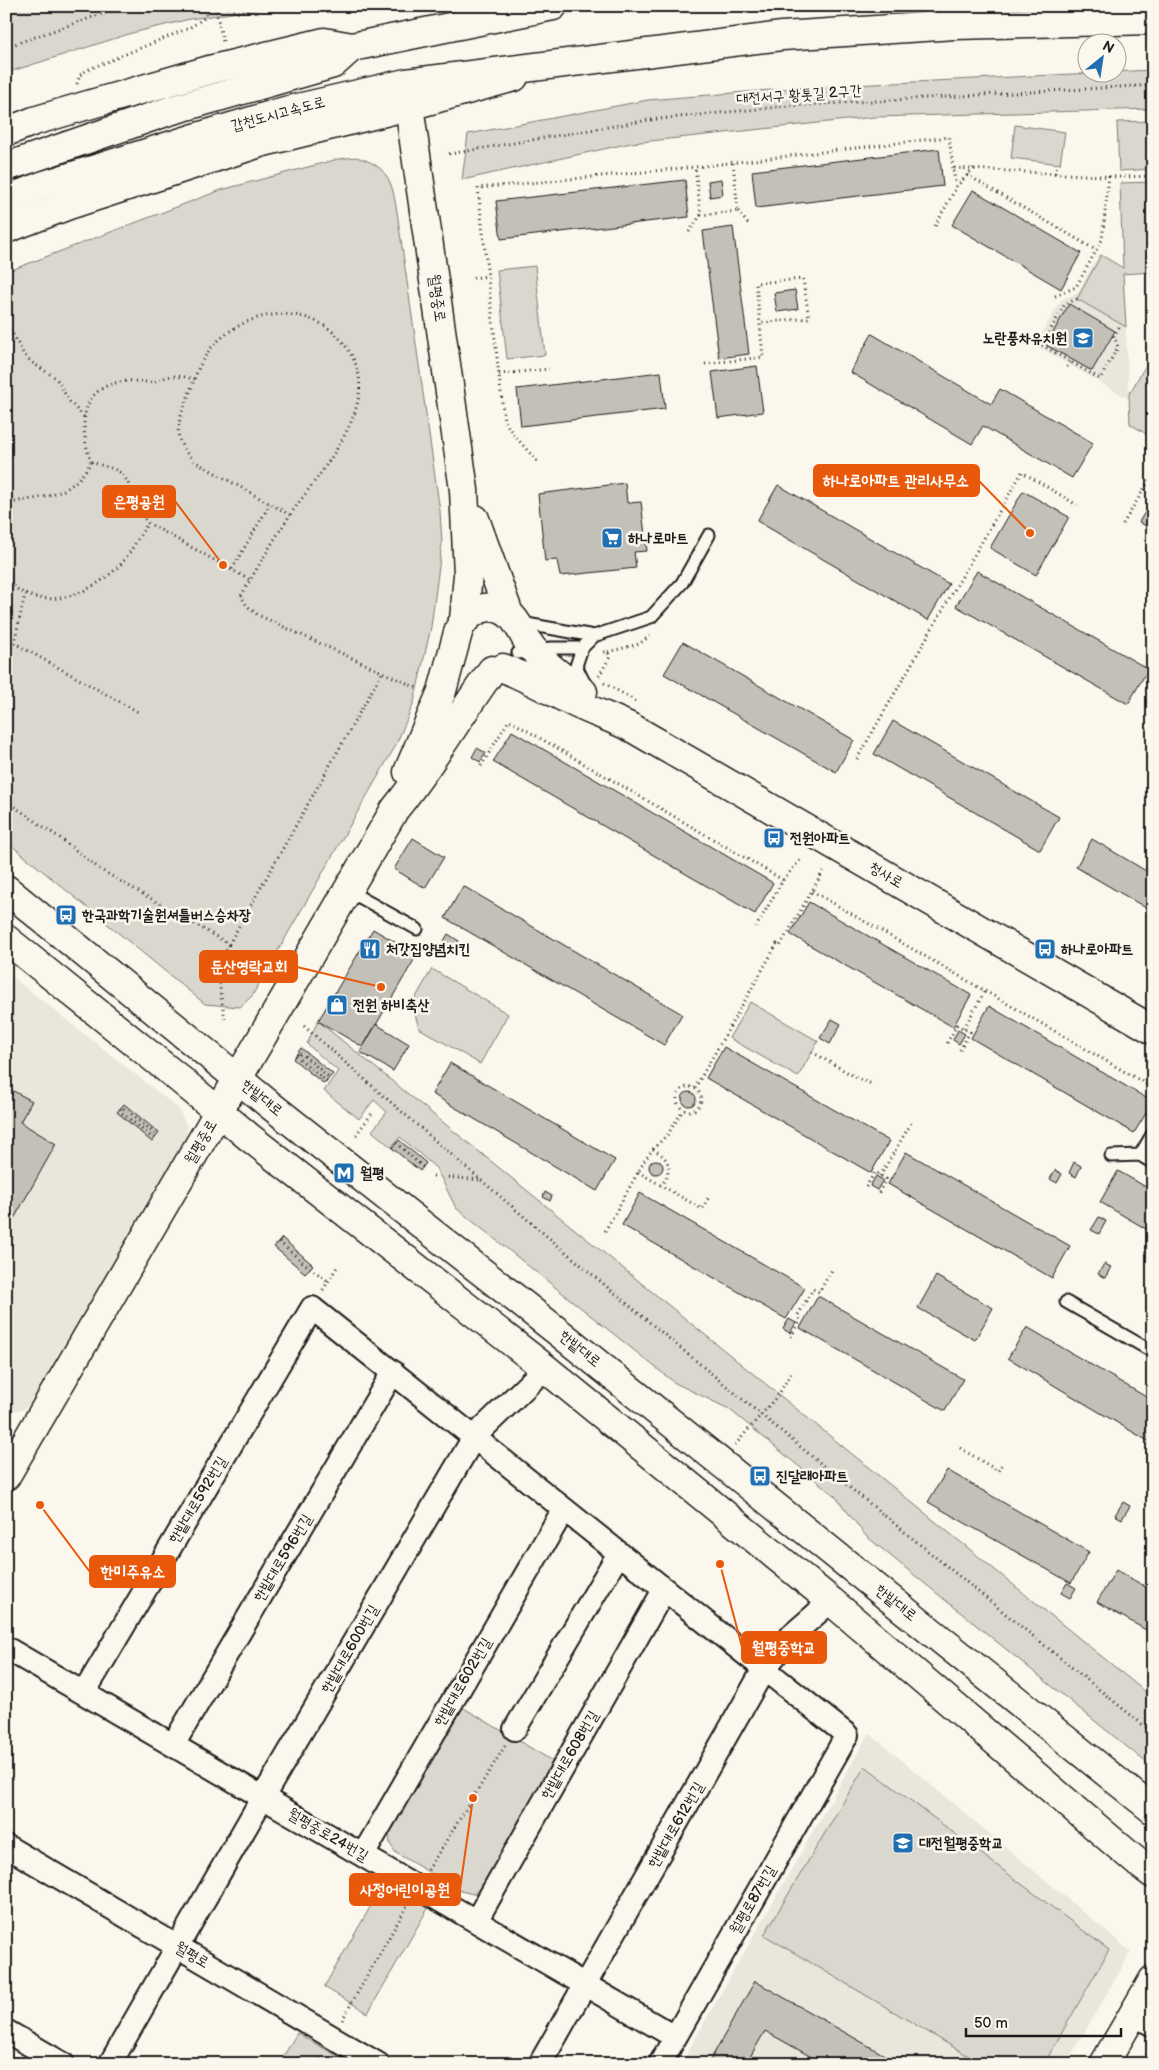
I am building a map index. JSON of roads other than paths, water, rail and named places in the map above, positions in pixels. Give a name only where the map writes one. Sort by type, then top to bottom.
[{"type":"main road","points":[[6,132],[71,110],[213,69],[324,42],[352,47],[553,6]]},
{"type":"main road","points":[[6,230],[69,205],[260,144],[485,86],[558,63],[782,36],[955,25],[1153,20]]},
{"type":"main road","points":[[6,167],[169,111],[333,64],[352,47]]},
{"type":"main road","name":"갑천도시고속도로","points":[[6,200],[44,185],[285,111],[406,83],[558,63]]},
{"type":"main road","name":"월평중로","points":[[410,106],[464,490]]},
{"type":"main road","points":[[464,490],[468,574],[459,649],[464,658],[482,670],[513,644]]},
{"type":"main road","points":[[464,490],[513,644],[520,674],[575,703],[628,711]]},
{"type":"main road","points":[[395,808],[411,763],[442,691],[460,630],[471,613],[480,608],[500,609],[513,644],[592,698],[628,711]]},
{"type":"main road","points":[[395,808],[421,777],[464,710],[513,644]]},
{"type":"main road","name":"청사로","points":[[628,711],[1153,1030]]},
{"type":"main road","name":"월평중로","points":[[6,1476],[14,1446],[238,1079],[395,808]]},
{"type":"main road","name":"한밭대로","points":[[6,889],[238,1079],[570,1341],[1153,1810]]},
{"type":"main road","points":[[6,939],[174,1074],[218,1112],[545,1368],[831,1601],[1136,1862],[1153,1874]]},
{"type":"main road","points":[[1104,2064],[1143,2019],[1153,1980]]},
{"type":"street","name":"한밭대로592번길","points":[[84,1693],[312,1308],[393,1372]]},
{"type":"street","name":"한밭대로600번길","points":[[110,2064],[263,1797],[474,1437],[545,1368]]},
{"type":"street","points":[[393,1372],[764,1669]]},
{"type":"street","name":"한밭대로596번길","points":[[172,1745],[393,1372]]},
{"type":"street","name":"한밭대로602번길","points":[[363,1855],[564,1509]]},
{"type":"street","points":[[515,1729],[619,1553]]},
{"type":"street","name":"한밭대로608번길","points":[[476,1921],[664,1590]]},
{"type":"street","name":"한밭대로612번길","points":[[540,2064],[764,1669],[792,1635],[831,1601]]},
{"type":"street","name":"월평중로24번길","points":[[6,1648],[676,2037]]},
{"type":"street","name":"월평로87번길","points":[[660,2064],[847,1736],[764,1669]]},
{"type":"street","name":"월평로","points":[[6,1846],[378,2064]]},
{"type":"street","points":[[7,2032],[63,2064]]},
{"type":"lane","points":[[513,644],[594,636],[651,617],[682,583],[710,535]]},
{"type":"lane","points":[[592,698],[576,666],[582,648],[594,636]]},
{"type":"lane","points":[[513,644],[582,648]]},
{"type":"lane","points":[[347,890],[417,929]]},
{"type":"lane","points":[[1140,1155],[1153,1133]]},
{"type":"lane","points":[[1111,1156],[1140,1155],[1153,1163]]},
{"type":"lane","points":[[1066,1302],[1153,1352]]},
{"type":"place","name":"노란풍차유치원","points":[[1083,338]]},
{"type":"place","name":"하나로아파트 관리사무소","points":[[1030,533]]},
{"type":"place","name":"하나로마트","points":[[612,538]]},
{"type":"place","name":"은평공원","points":[[223,565]]},
{"type":"place","name":"전원아파트","points":[[774,838]]},
{"type":"place","name":"한국과학기술원셔틀버스승차장","points":[[66,915]]},
{"type":"place","name":"처갓집양념치킨","points":[[370,949]]},
{"type":"place","name":"하나로아파트","points":[[1045,949]]},
{"type":"place","name":"둔산영락교회","points":[[381,987]]},
{"type":"place","name":"전원 하비축산","points":[[337,1005]]},
{"type":"place","name":"월평","points":[[344,1173]]},
{"type":"place","name":"진달래아파트","points":[[760,1476]]},
{"type":"place","name":"한미주유소","points":[[40,1505]]},
{"type":"place","name":"월평중학교","points":[[720,1564]]},
{"type":"place","name":"사정어린이공원","points":[[473,1798]]},
{"type":"place","name":"대전월평중학교","points":[[903,1843]]}]
